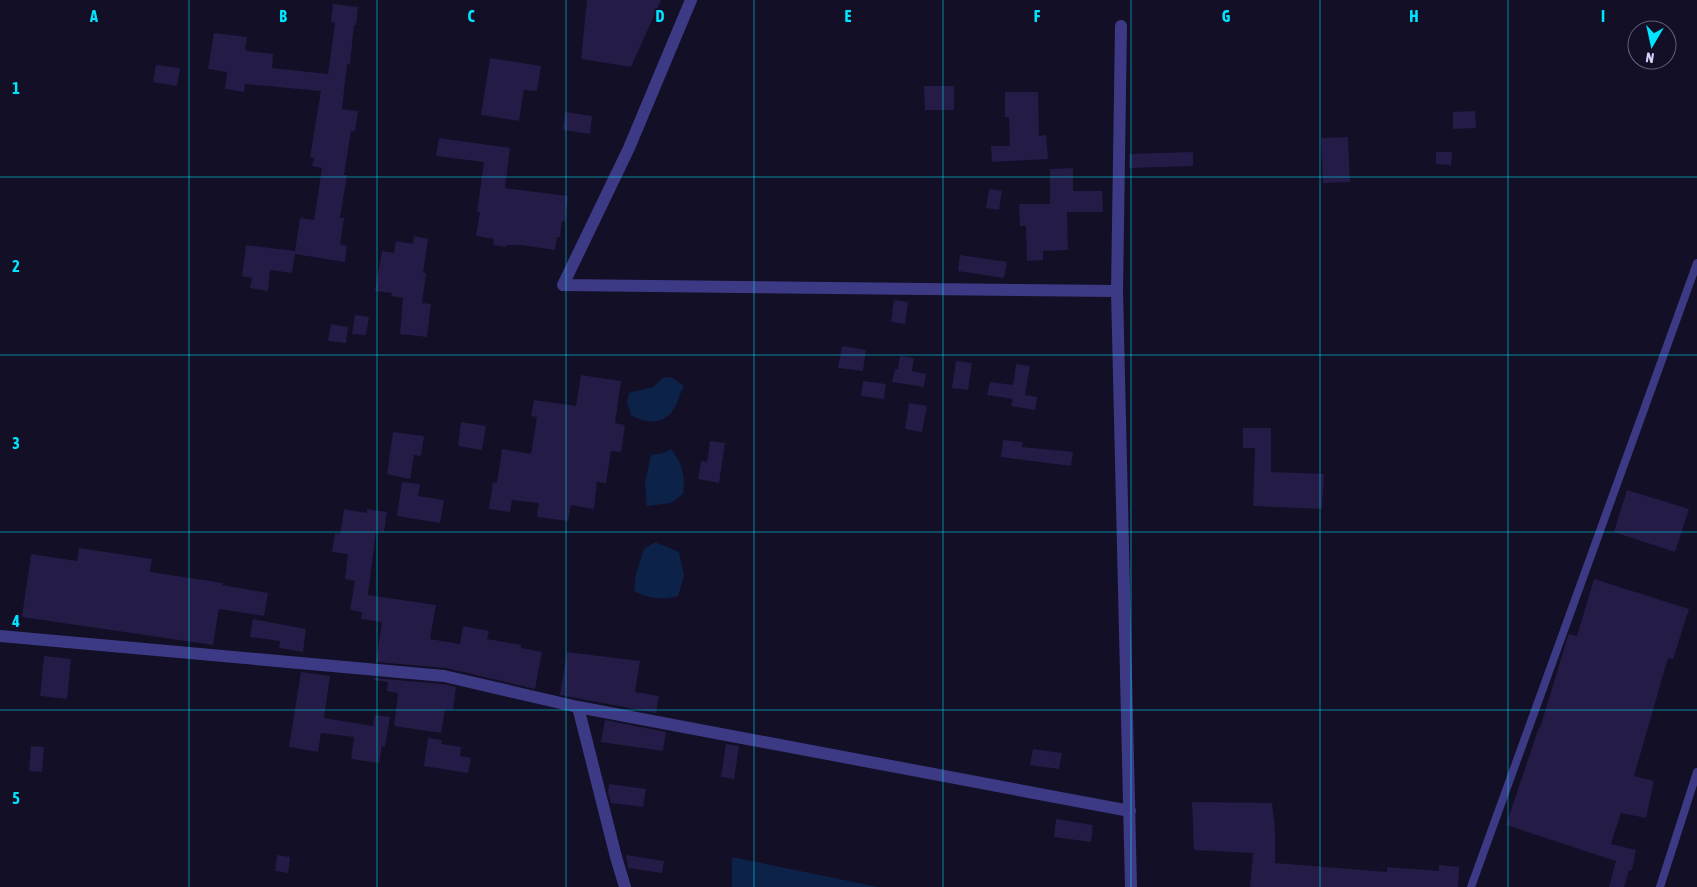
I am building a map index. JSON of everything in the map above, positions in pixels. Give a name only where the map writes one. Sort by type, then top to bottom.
[{"type":"street","points":[[691,0],[630,148],[563,285],[1117,291]]},
{"type":"street","points":[[1121,26],[1117,291],[1131,887]]},
{"type":"street","points":[[0,636],[444,676],[578,707],[1130,811]]},
{"type":"street","points":[[578,707],[625,887]]},
{"type":"lane","points":[[1472,887],[1697,263]]},
{"type":"lane","points":[[1660,887],[1697,772]]},
{"type":"water","points":[[671,377],[684,386],[670,414],[665,418],[654,421],[642,420],[631,415],[627,403],[629,393],[653,387],[663,378]]},
{"type":"water","points":[[671,449],[678,459],[682,470],[684,481],[683,494],[671,503],[647,506],[645,483],[651,455],[664,453]]},
{"type":"water","points":[[655,542],[679,552],[684,576],[678,596],[656,598],[634,591],[636,574],[644,549]]},
{"type":"water","points":[[732,857],[878,887],[732,887]]},
{"type":"building","points":[[587,0],[661,0],[631,67],[581,59]]},
{"type":"building","points":[[333,4],[358,7],[350,64],[347,64],[342,109],[358,111],[355,131],[351,131],[344,175],[347,175],[340,218],[344,218],[340,245],[347,246],[345,262],[295,254],[292,273],[270,270],[268,291],[250,288],[252,278],[242,276],[246,245],[295,251],[300,218],[314,220],[322,168],[312,166],[314,158],[310,157],[321,91],[245,84],[244,92],[225,89],[227,72],[208,69],[214,33],[247,37],[245,49],[247,51],[273,54],[272,68],[328,74],[335,23],[331,22]]},
{"type":"building","points":[[490,58],[541,66],[537,91],[524,90],[519,121],[481,115]]},
{"type":"building","points":[[156,65],[180,68],[177,86],[153,82]]},
{"type":"building","points":[[924,86],[954,86],[954,110],[925,110]]},
{"type":"building","points":[[1005,92],[1038,92],[1039,136],[1046,135],[1048,159],[992,162],[991,146],[1010,146],[1009,117],[1005,117]]},
{"type":"building","points":[[1475,111],[1476,128],[1453,129],[1453,112]]},
{"type":"building","points":[[565,112],[592,116],[590,134],[563,130]]},
{"type":"building","points":[[1348,137],[1350,182],[1323,183],[1321,138]]},
{"type":"building","points":[[439,138],[510,148],[505,188],[568,196],[565,221],[562,221],[560,237],[557,237],[555,250],[521,245],[507,245],[506,247],[493,245],[494,239],[476,236],[480,212],[477,212],[484,162],[436,156]]},
{"type":"building","points":[[1193,152],[1193,166],[1129,168],[1129,154]]},
{"type":"building","points":[[1436,152],[1452,152],[1451,165],[1436,164]]},
{"type":"building","points":[[1073,168],[1073,191],[1102,191],[1103,212],[1067,212],[1068,250],[1043,251],[1043,260],[1027,261],[1026,226],[1020,226],[1019,204],[1050,204],[1050,169]]},
{"type":"building","points":[[989,189],[1002,191],[999,210],[986,208]]},
{"type":"building","points":[[414,236],[428,239],[423,273],[426,273],[422,303],[431,304],[427,337],[400,334],[403,298],[391,296],[392,293],[375,291],[382,251],[394,253],[396,241],[413,244]]},
{"type":"building","points":[[960,255],[1007,262],[1004,278],[958,271]]},
{"type":"building","points":[[894,300],[908,302],[905,324],[891,322]]},
{"type":"building","points":[[355,315],[369,317],[366,335],[352,334]]},
{"type":"building","points":[[331,324],[348,327],[346,343],[328,341]]},
{"type":"building","points":[[842,346],[866,350],[863,371],[838,368]]},
{"type":"building","points":[[900,356],[914,358],[912,371],[926,374],[924,387],[892,382],[895,369],[898,369]]},
{"type":"building","points":[[956,361],[972,363],[968,390],[952,388]]},
{"type":"building","points":[[1016,364],[1030,366],[1025,395],[1037,397],[1035,410],[1011,406],[1013,399],[987,395],[990,382],[1013,385]]},
{"type":"building","points":[[581,375],[621,381],[615,423],[625,425],[621,452],[611,451],[606,483],[597,482],[594,509],[571,505],[568,521],[537,517],[539,503],[512,500],[510,512],[489,509],[493,482],[497,483],[502,449],[531,454],[537,417],[531,416],[534,400],[576,406]]},
{"type":"building","points":[[863,381],[886,384],[884,399],[861,396]]},
{"type":"building","points":[[909,403],[927,406],[922,432],[905,429]]},
{"type":"building","points":[[461,422],[486,426],[482,450],[458,446]]},
{"type":"building","points":[[1243,428],[1271,428],[1271,472],[1324,474],[1322,509],[1253,506],[1255,448],[1243,448]]},
{"type":"building","points":[[393,432],[424,436],[421,456],[414,455],[410,479],[387,474]]},
{"type":"building","points":[[1003,440],[1023,442],[1022,447],[1073,452],[1071,466],[1001,457]]},
{"type":"building","points":[[710,441],[725,443],[719,483],[698,479],[701,461],[707,462]]},
{"type":"building","points":[[402,482],[420,484],[418,496],[444,500],[440,523],[397,516]]},
{"type":"building","points":[[1627,490],[1689,509],[1675,552],[1614,532]]},
{"type":"building","points":[[344,509],[367,513],[367,509],[387,512],[384,532],[376,530],[368,595],[436,605],[430,639],[460,644],[463,626],[489,631],[487,639],[521,645],[521,648],[542,652],[535,689],[446,668],[376,662],[382,622],[361,619],[362,612],[350,610],[355,581],[345,579],[348,554],[332,552],[335,533],[340,534]]},
{"type":"building","points":[[79,548],[152,559],[150,572],[223,583],[222,585],[268,593],[264,616],[219,609],[213,645],[22,617],[31,554],[77,561]]},
{"type":"building","points":[[1594,579],[1689,609],[1673,659],[1668,658],[1634,776],[1654,781],[1646,818],[1621,813],[1611,844],[1636,850],[1632,870],[1629,870],[1624,887],[1609,887],[1616,861],[1506,825],[1540,728],[1567,639],[1569,634],[1577,636]]},
{"type":"building","points":[[253,619],[306,629],[303,652],[279,648],[280,641],[250,637]]},
{"type":"building","points":[[567,652],[640,661],[635,692],[659,696],[656,713],[560,695]]},
{"type":"building","points":[[44,656],[71,659],[67,699],[40,696]]},
{"type":"building","points":[[301,672],[330,676],[324,718],[373,726],[375,715],[390,717],[385,747],[382,746],[379,763],[351,759],[354,737],[321,733],[318,752],[289,747]]},
{"type":"building","points":[[374,678],[443,684],[456,687],[453,710],[445,709],[441,733],[394,726],[398,693],[387,691],[388,682],[374,680]]},
{"type":"building","points":[[605,720],[666,732],[663,751],[601,742]]},
{"type":"building","points":[[428,738],[442,740],[441,744],[461,747],[460,756],[471,758],[468,773],[424,766]]},
{"type":"building","points":[[726,744],[739,746],[734,779],[721,777]]},
{"type":"building","points":[[31,746],[44,747],[42,772],[29,771]]},
{"type":"building","points":[[1033,749],[1062,753],[1059,769],[1030,765]]},
{"type":"building","points":[[609,784],[646,789],[643,807],[611,803],[608,793]]},
{"type":"building","points":[[1192,802],[1272,803],[1275,829],[1275,863],[1387,872],[1387,867],[1439,871],[1439,865],[1459,867],[1458,887],[1250,887],[1253,853],[1194,850]]},
{"type":"building","points":[[1056,819],[1093,825],[1091,842],[1054,837]]},
{"type":"building","points":[[277,855],[290,857],[288,873],[275,871]]},
{"type":"building","points":[[626,855],[664,861],[662,873],[628,868]]}]
